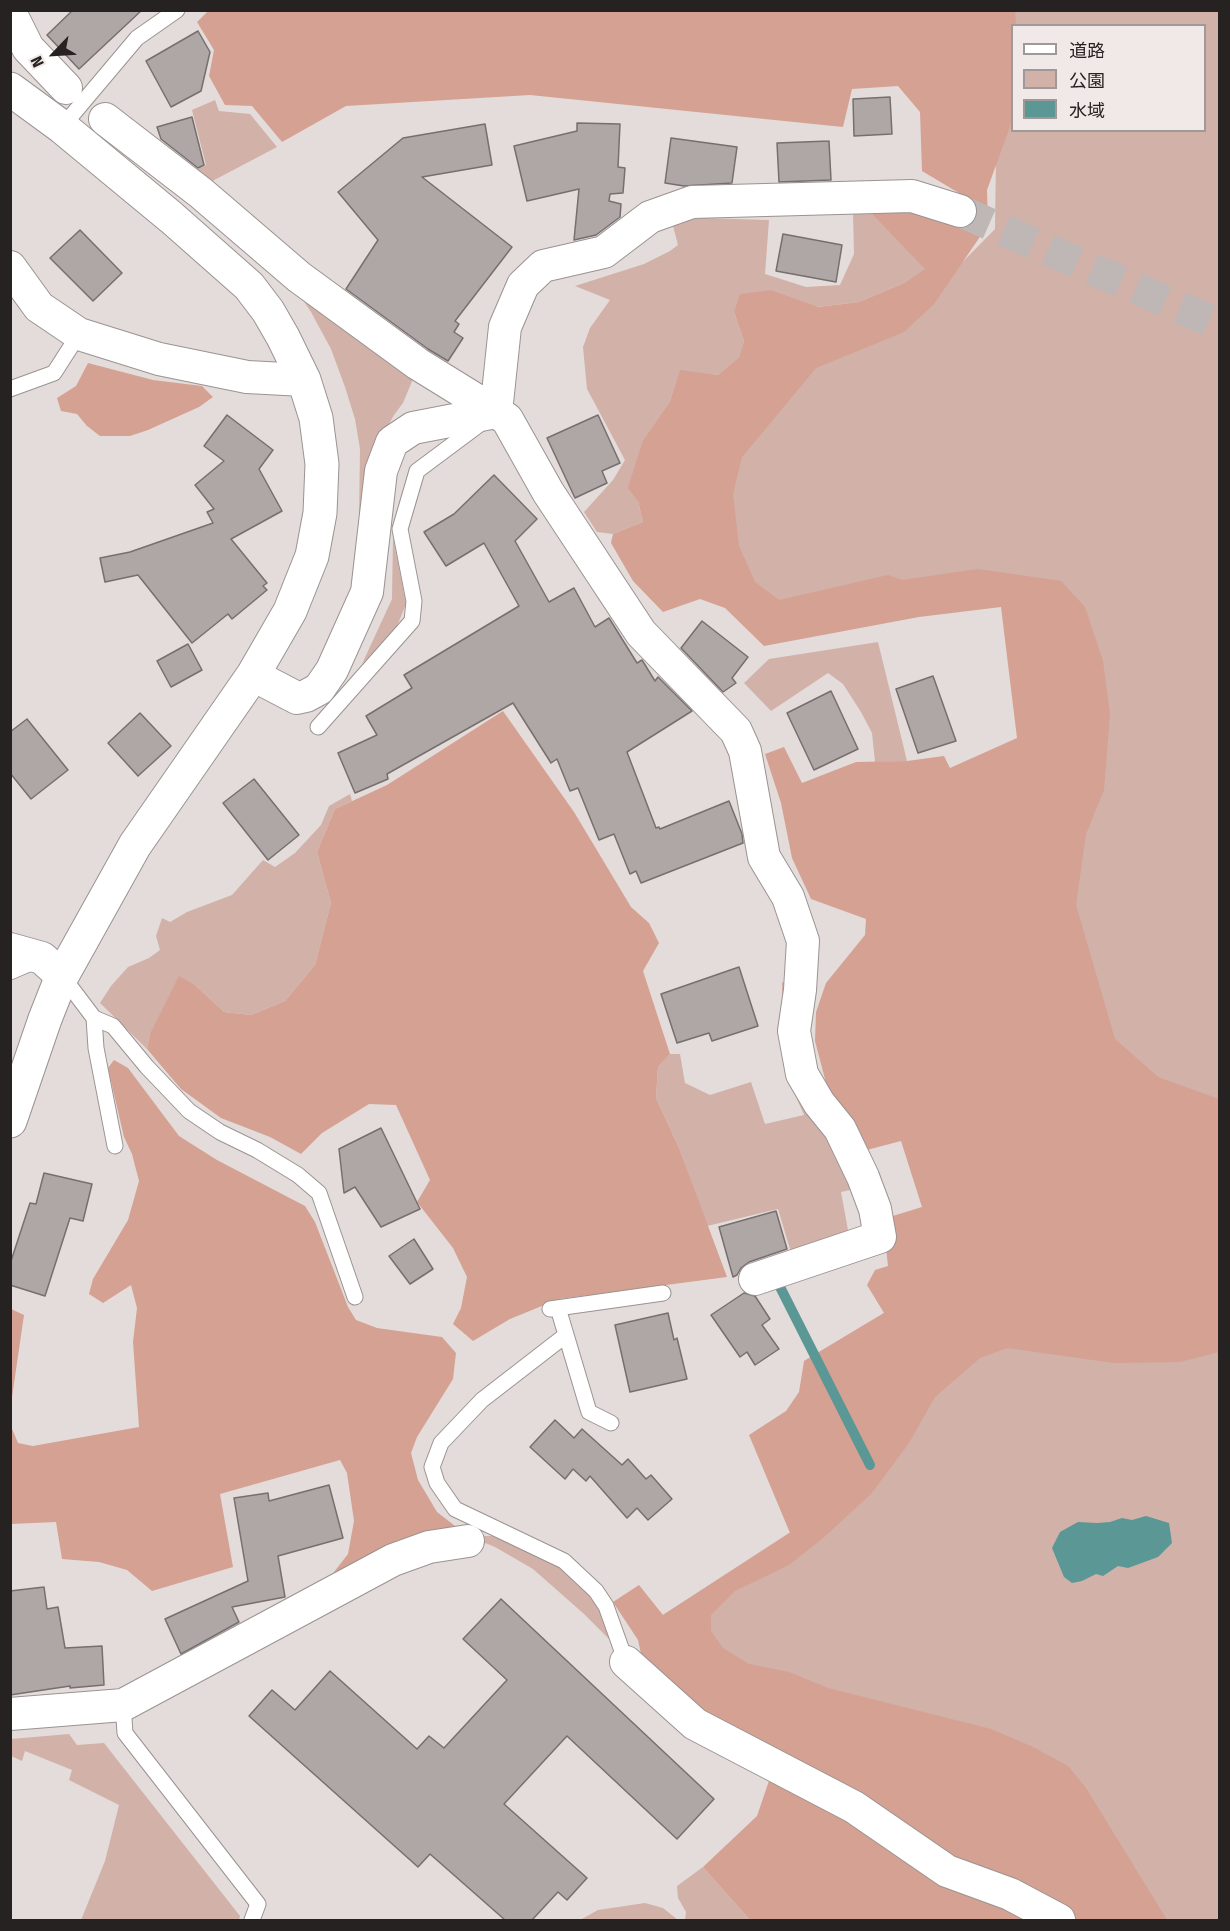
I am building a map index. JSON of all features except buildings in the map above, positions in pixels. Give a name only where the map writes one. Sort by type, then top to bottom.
[{"type":"street","points":[[10,12],[28,48],[66,87]]},
{"type":"street","points":[[10,89],[62,127],[172,218],[249,286],[268,311],[303,380],[316,418],[322,464],[320,513],[312,555],[290,611],[254,675],[52,967],[45,1019],[10,1121]]},
{"type":"street","points":[[105,119],[209,200],[299,277],[418,364],[507,419],[548,492],[641,633],[736,731],[745,752],[764,857],[788,897],[802,941],[800,990],[794,1031],[802,1074],[819,1103],[840,1130],[863,1177],[875,1209],[880,1236],[755,1279]]},
{"type":"street","points":[[495,412],[505,327],[523,285],[543,266],[604,252],[650,217],[692,202],[912,196],[960,211]]},
{"type":"street","points":[[10,267],[39,307],[79,334],[159,359],[247,377],[303,380]]},
{"type":"street","points":[[254,675],[297,698],[319,689],[332,670],[367,592],[381,471],[392,442],[413,428],[495,412]]},
{"type":"street","points":[[10,950],[52,967]]},
{"type":"street","points":[[10,1714],[123,1705],[393,1560],[429,1547],[468,1541]]},
{"type":"street","points":[[626,1662],[695,1724],[854,1807],[947,1871],[1011,1894],[1059,1920]]},
{"type":"lane","points":[[62,127],[137,38],[177,10]]},
{"type":"lane","points":[[10,389],[54,372],[79,334]]},
{"type":"lane","points":[[318,727],[412,621],[414,601],[400,530],[417,471],[495,412]]},
{"type":"lane","points":[[10,972],[52,967],[94,1018],[113,1026],[147,1068],[189,1111],[220,1132],[298,1175],[319,1193],[355,1297]]},
{"type":"lane","points":[[94,1018],[96,1048],[115,1146]]},
{"type":"lane","points":[[611,1424],[589,1412],[566,1335],[553,1308],[663,1293]]},
{"type":"lane","points":[[566,1335],[482,1400],[441,1443],[432,1467],[437,1484],[454,1509],[564,1561],[596,1592],[606,1606],[626,1662]]},
{"type":"lane","points":[[123,1705],[125,1733],[258,1904],[252,1920]]},
{"type":"green space","points":[[966,11],[1219,11],[1219,1920],[1077,1920],[652,1622],[818,1514],[858,1463],[804,1361],[884,1313],[1006,1217],[1061,581],[767,619],[674,525],[780,361],[933,292],[995,229],[996,154]]},
{"type":"green space","points":[[215,100],[219,111],[250,114],[277,147],[201,187],[185,176],[206,165],[192,110]]},
{"type":"green space","points":[[868,210],[926,269],[904,283],[859,302],[817,307],[772,290],[734,312],[744,341],[739,357],[718,375],[680,371],[670,401],[643,440],[638,501],[643,522],[613,534],[597,532],[584,512],[613,480],[625,460],[587,389],[583,347],[590,328],[610,300],[575,286],[644,264],[670,251],[678,245],[672,222],[702,218],[769,220],[765,274],[806,287],[840,285],[854,254],[853,213]]},
{"type":"green space","points":[[286,275],[415,374],[403,403],[376,447],[359,519],[360,449],[355,419],[331,349],[311,312]]},
{"type":"green space","points":[[393,537],[406,604],[395,631],[362,664],[392,599]]},
{"type":"green space","points":[[878,642],[907,761],[875,762],[872,733],[861,712],[843,684],[828,673],[771,711],[744,683],[769,659]]},
{"type":"green space","points":[[350,794],[352,801],[335,809],[317,852],[331,903],[315,965],[285,1001],[251,1015],[224,1012],[196,986],[150,1034],[147,1049],[100,1003],[128,967],[149,958],[160,950],[156,936],[162,918],[170,922],[187,912],[232,895],[263,860],[275,867],[295,853],[321,825],[329,806]]},
{"type":"green space","points":[[782,982],[794,986],[790,1033],[863,1187],[841,1192],[850,1241],[793,1259],[778,1209],[707,1226],[679,1148],[656,1098],[658,1067],[670,1054],[680,1054],[685,1083],[710,1095],[751,1082],[765,1124],[804,1115],[793,1090],[782,1034]]},
{"type":"green space","points":[[468,1536],[505,1536],[560,1564],[594,1595],[614,1644],[533,1569],[495,1547]]},
{"type":"green space","points":[[69,1734],[77,1745],[104,1743],[240,1916],[239,1920],[81,1920],[105,1861],[119,1805],[69,1780],[72,1770],[25,1751],[22,1761],[11,1756],[11,1739]]},
{"type":"green space","points":[[703,1867],[750,1920],[685,1920],[686,1912],[678,1898],[677,1886]]},
{"type":"green space","points":[[645,1903],[663,1908],[678,1920],[580,1920],[598,1910]]},
{"type":"shaded area","points":[[209,10],[1015,11],[1016,24],[1011,24],[1011,124],[987,190],[988,225],[934,304],[904,332],[816,368],[742,457],[733,494],[739,546],[755,582],[779,600],[888,575],[902,580],[978,569],[1061,581],[1085,607],[1103,661],[1110,714],[1104,790],[1086,834],[1076,905],[1115,1039],[1158,1077],[1219,1099],[1219,1352],[1180,1362],[1114,1363],[1007,1348],[980,1358],[935,1397],[909,1443],[871,1494],[823,1538],[789,1565],[735,1591],[711,1615],[711,1631],[723,1648],[749,1664],[789,1672],[828,1688],[991,1729],[1031,1746],[1068,1766],[1086,1788],[1167,1920],[750,1920],[703,1867],[757,1816],[774,1766],[643,1663],[638,1640],[613,1602],[639,1585],[663,1615],[790,1533],[749,1435],[786,1411],[799,1392],[804,1361],[884,1313],[867,1285],[875,1270],[888,1266],[883,1219],[922,1207],[901,1141],[863,1151],[826,1083],[815,1041],[816,1012],[826,983],[865,935],[866,919],[811,899],[792,858],[781,803],[765,754],[784,747],[802,783],[856,762],[907,761],[944,756],[950,768],[1017,738],[1001,607],[919,617],[764,646],[725,608],[700,599],[663,612],[633,581],[611,543],[613,534],[643,522],[638,501],[628,488],[643,440],[670,401],[680,370],[718,375],[739,357],[744,341],[734,312],[740,294],[772,290],[818,307],[859,302],[904,283],[925,269],[868,210],[969,199],[922,171],[920,112],[898,86],[852,89],[843,127],[530,95],[346,106],[282,142],[252,106],[225,105],[209,76],[214,50],[197,22]]},
{"type":"shaded area","points":[[88,363],[153,380],[202,386],[213,397],[199,407],[148,430],[130,436],[100,436],[77,414],[61,411],[57,398],[76,386]]},
{"type":"shaded area","points":[[503,711],[574,812],[631,907],[649,923],[659,943],[643,971],[670,1054],[658,1067],[656,1098],[679,1148],[727,1277],[559,1299],[510,1319],[473,1341],[453,1324],[461,1308],[467,1277],[453,1248],[417,1202],[430,1180],[396,1105],[369,1104],[322,1133],[301,1154],[270,1137],[221,1118],[181,1089],[147,1049],[150,1034],[179,976],[196,986],[224,1012],[251,1015],[285,1001],[315,965],[331,903],[317,852],[335,809],[387,785]]},
{"type":"shaded area","points":[[114,1060],[128,1068],[179,1136],[217,1160],[305,1206],[315,1222],[348,1307],[356,1320],[377,1328],[442,1337],[456,1353],[453,1379],[417,1437],[411,1453],[418,1480],[437,1512],[468,1536],[327,1581],[348,1554],[354,1521],[347,1473],[340,1460],[220,1494],[233,1567],[152,1591],[127,1570],[99,1562],[62,1559],[56,1522],[11,1524],[10,1424],[18,1443],[33,1446],[139,1427],[133,1342],[137,1308],[131,1285],[103,1303],[89,1294],[93,1279],[128,1220],[139,1181],[132,1154],[124,1137],[108,1068]]},
{"type":"shaded area","points":[[11,1309],[24,1315],[11,1404]]},
{"type":"water","points":[[1146,1516],[1169,1523],[1172,1543],[1158,1557],[1128,1568],[1118,1566],[1103,1576],[1096,1574],[1082,1581],[1072,1583],[1064,1577],[1052,1548],[1060,1532],[1078,1522],[1110,1522],[1122,1518],[1132,1520]]},
{"type":"waterway","points":[[781,1278],[776,1279],[870,1465]]},
{"type":"tunnel","points":[[960,211],[1220,325]]}]
